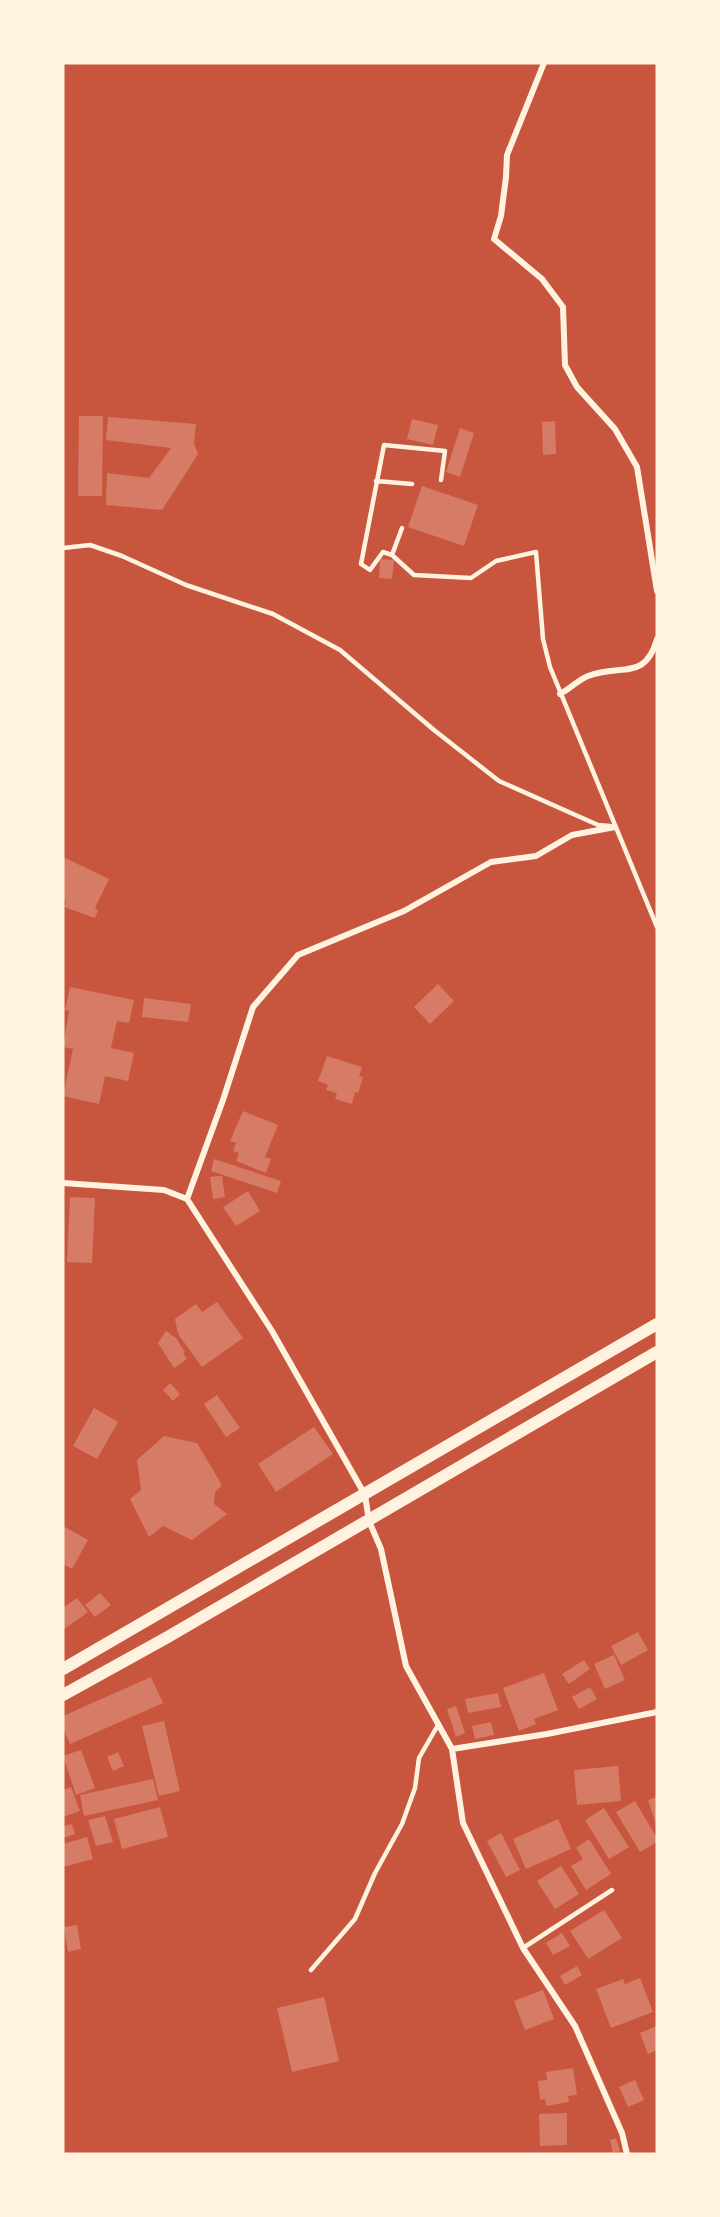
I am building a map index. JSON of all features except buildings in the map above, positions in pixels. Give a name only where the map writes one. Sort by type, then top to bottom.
[{"type":"main road","points":[[63,1669],[657,1324]]},
{"type":"main road","points":[[63,1695],[369,1521],[657,1352]]},
{"type":"street","points":[[544,63],[507,155],[501,216],[494,239],[542,279],[563,307],[565,364],[577,387],[615,429],[637,467],[657,591]]},
{"type":"street","points":[[560,694],[586,676],[606,670],[635,669],[652,655],[657,639]]},
{"type":"street","points":[[187,1199],[252,1007],[298,955],[404,911],[491,862],[536,856],[572,835],[615,827]]},
{"type":"street","points":[[63,1183],[164,1190],[187,1199],[272,1331],[365,1495],[369,1521],[381,1549],[406,1666],[452,1749],[463,1823],[522,1948],[575,2026],[622,2133],[627,2154]]},
{"type":"street","points":[[452,1749],[547,1734],[657,1712]]},
{"type":"lane","points":[[441,480],[445,451],[384,445],[361,564],[370,570],[383,552],[392,555],[414,575],[471,578],[496,561],[536,552],[543,639],[560,694],[657,927]]},
{"type":"lane","points":[[376,481],[412,484]]},
{"type":"lane","points":[[392,555],[402,528]]},
{"type":"lane","points":[[63,548],[90,545],[122,556],[186,585],[273,614],[339,650],[499,781],[598,825],[615,827]]},
{"type":"lane","points":[[311,1970],[355,1919],[375,1873],[402,1824],[415,1788],[419,1758],[438,1725]]},
{"type":"lane","points":[[522,1948],[612,1890]]}]
